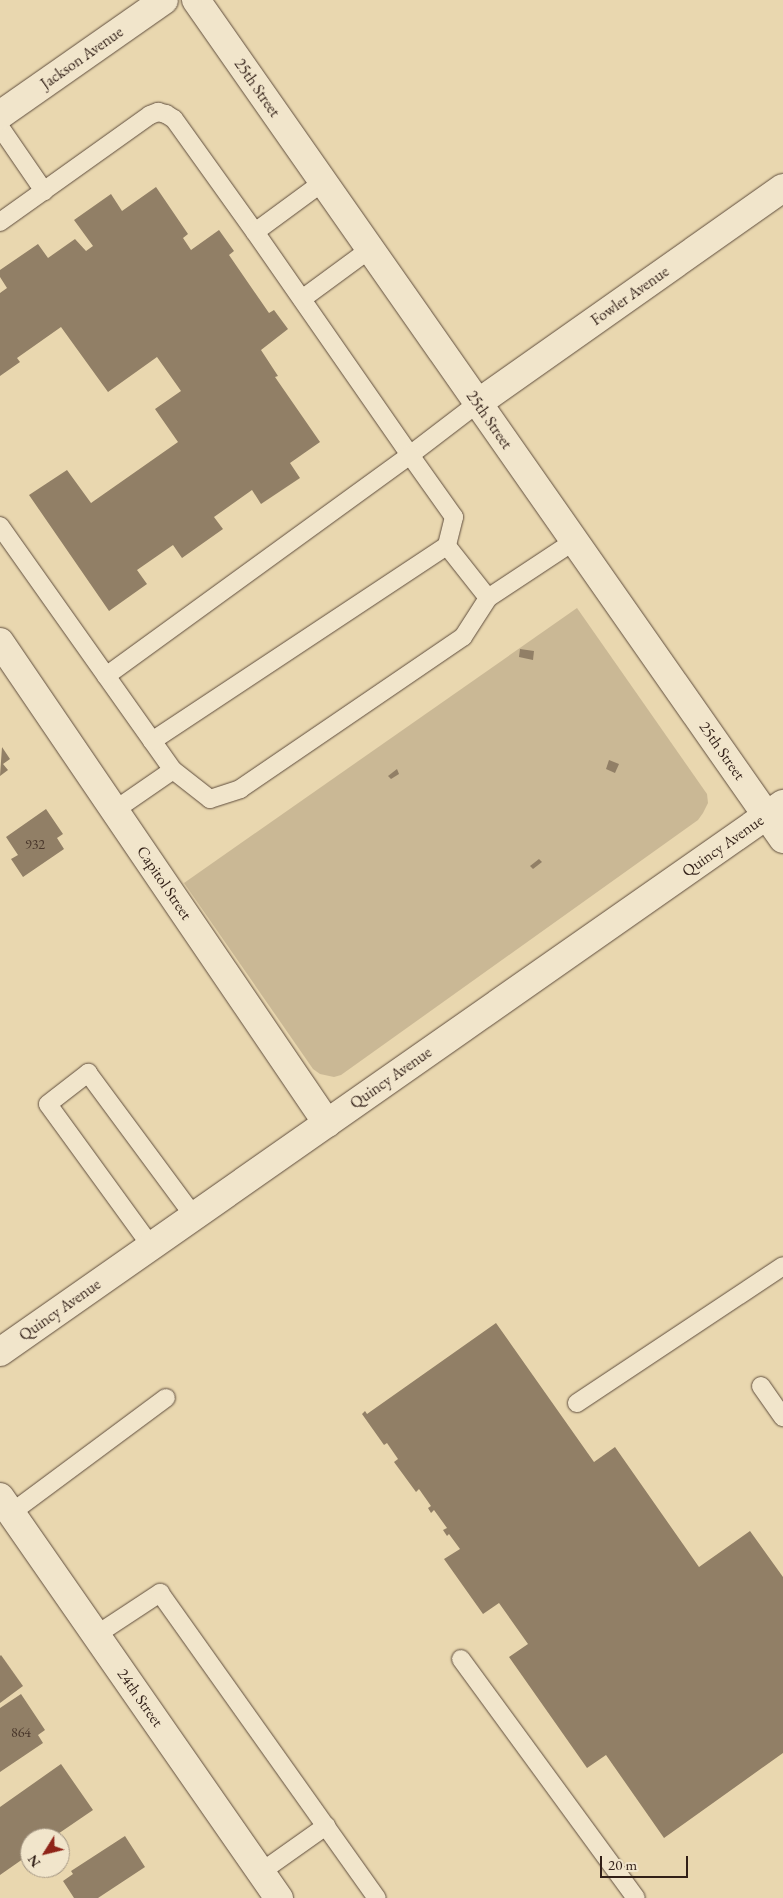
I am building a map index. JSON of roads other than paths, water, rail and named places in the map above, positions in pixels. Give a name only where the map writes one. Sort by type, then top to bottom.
[{"type":"street","name":"Jackson Avenue","points":[[0,115],[164,0]]},
{"type":"street","name":"25th Street","points":[[196,0],[574,541],[775,810],[783,839]]},
{"type":"street","name":"Fowler Avenue","points":[[478,403],[783,188]]},
{"type":"street","name":"Capitol Street","points":[[0,642],[327,1123]]},
{"type":"street","name":"Quincy Avenue","points":[[0,1352],[775,810]]},
{"type":"street","name":"24th Street","points":[[5,1505],[279,1898]]},
{"type":"lane","points":[[0,222],[150,115],[158,112],[174,119],[454,517],[447,546],[152,741]]},
{"type":"lane","points":[[0,127],[44,191]]},
{"type":"lane","points":[[255,232],[323,182]]},
{"type":"lane","points":[[302,299],[370,250]]},
{"type":"lane","points":[[106,676],[410,455],[478,403]]},
{"type":"lane","points":[[0,526],[173,770],[210,799],[240,789],[463,637],[488,598],[574,541]]},
{"type":"lane","points":[[447,546],[488,598]]},
{"type":"lane","points":[[115,810],[173,770]]},
{"type":"lane","points":[[151,1246],[48,1104],[88,1073],[194,1216]]},
{"type":"lane","points":[[577,1403],[783,1266]]},
{"type":"lane","points":[[761,1386],[783,1417]]},
{"type":"lane","points":[[5,1505],[166,1398]]},
{"type":"lane","points":[[96,1635],[160,1592],[377,1898]]},
{"type":"lane","points":[[460,1659],[636,1898]]},
{"type":"lane","points":[[261,1872],[326,1826]]}]
